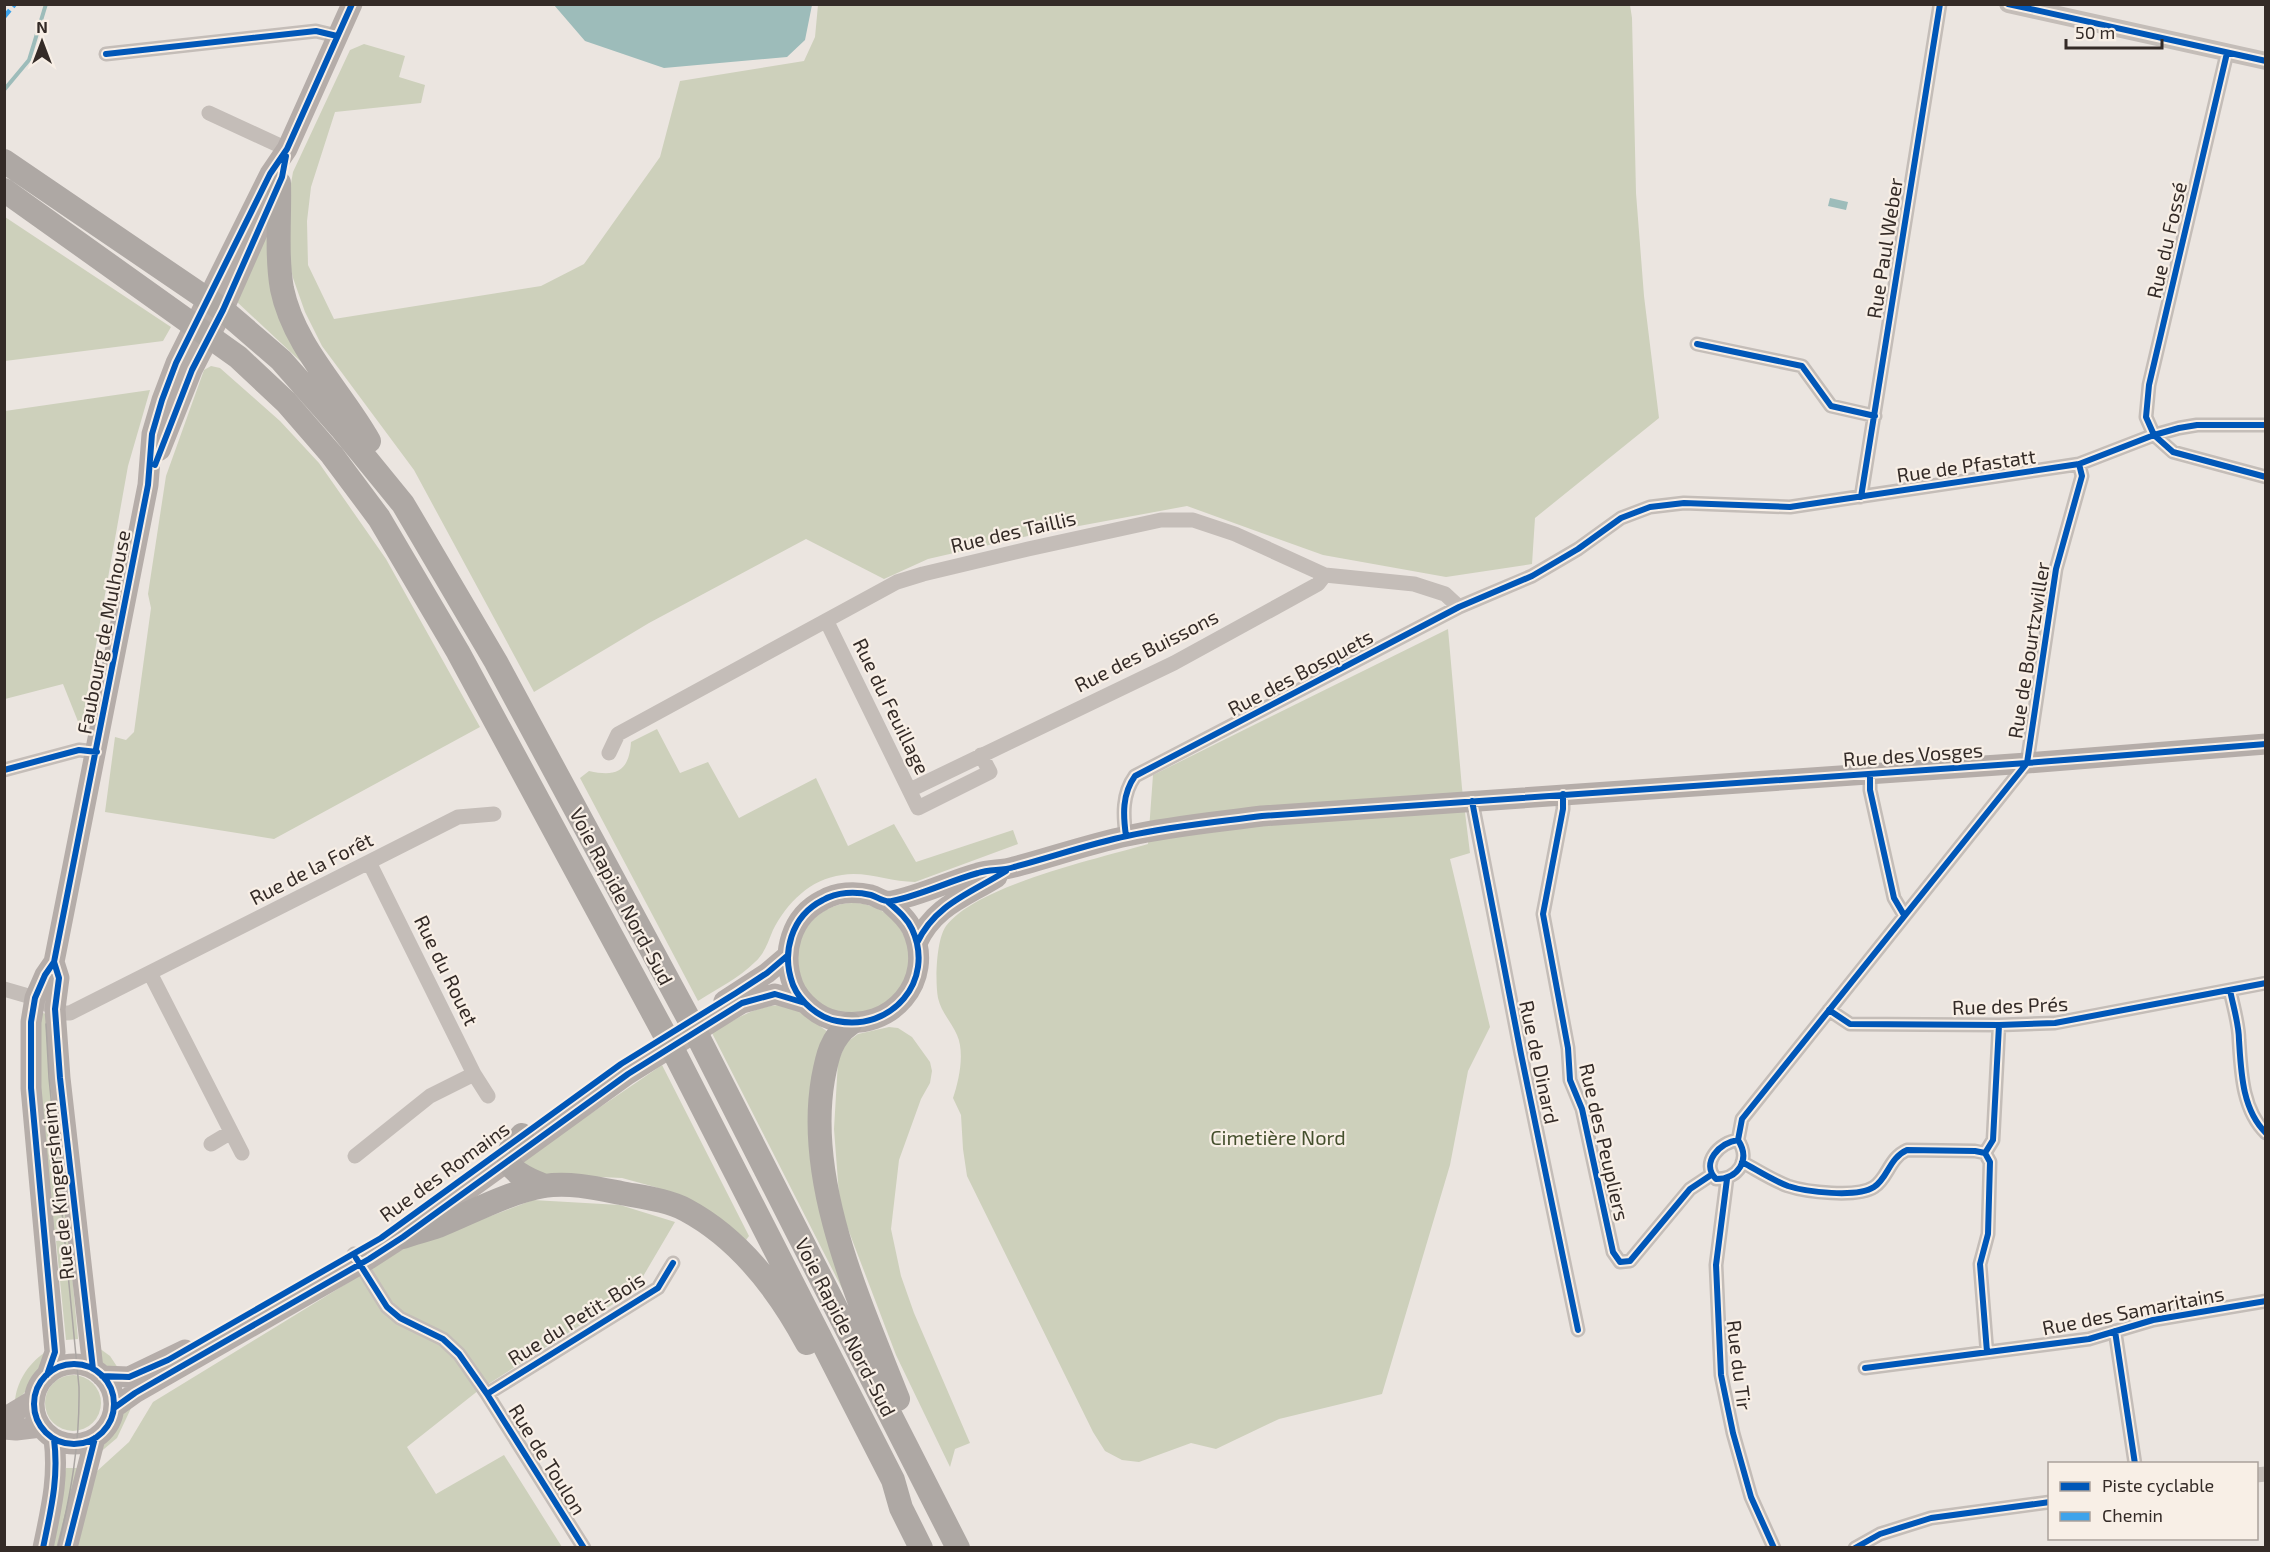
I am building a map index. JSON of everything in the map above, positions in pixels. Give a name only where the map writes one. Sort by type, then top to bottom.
[{"type":"highway","name":"Voie Rapide Nord-Sud","points":[[4,161],[216,304],[280,360],[341,428],[403,504],[496,662],[691,1023],[958,1548]]},
{"type":"highway","points":[[279,183],[280,262],[286,304],[304,342],[361,426],[403,504]]},
{"type":"highway","name":"Voie Rapide Nord-Sud","points":[[4,190],[238,357],[286,402],[332,455],[379,518],[424,592],[671,1046],[893,1480],[901,1508],[921,1548]]},
{"type":"highway","points":[[850,1024],[840,1031],[827,1058],[819,1105],[824,1176],[835,1225],[867,1321],[910,1430],[930,1492]]},
{"type":"highway","points":[[522,1135],[509,1152],[508,1160],[519,1175],[545,1186]]},
{"type":"highway","points":[[403,1237],[438,1226],[490,1202],[545,1186],[567,1185],[602,1189],[685,1209],[720,1232],[745,1255],[776,1293],[804,1338],[878,1480],[901,1508]]},
{"type":"main road","name":"Faubourg de Mulhouse","points":[[216,304],[270,174],[287,148],[352,4]]},
{"type":"main road","name":"Faubourg de Mulhouse","points":[[54,962],[148,485],[152,434],[176,363],[202,331],[279,183],[287,148]]},
{"type":"main road","name":"Rue des Vosges","points":[[1011,868],[1126,836],[1177,826],[1262,816],[2027,763],[2265,744]]},
{"type":"main road","points":[[888,902],[928,892],[979,872],[1011,868]]},
{"type":"main road","points":[[917,943],[929,922],[954,900],[1011,868]]},
{"type":"main road","points":[[855,892],[872,895],[888,902],[901,913],[911,927],[917,943],[919,960],[916,977],[903,1000],[884,1016],[868,1022],[850,1024],[833,1021],[818,1014],[805,1003],[795,989],[789,973],[787,956],[790,939],[797,923],[808,910],[822,900],[838,894],[855,892]]},
{"type":"main road","name":"Rue des Romains","points":[[114,1408],[135,1393],[357,1259],[381,1238],[522,1135],[739,998],[787,956]]},
{"type":"main road","name":"Rue de Kingersheim","points":[[47,1375],[55,1352],[31,1088],[31,1022],[35,998],[45,975],[54,962]]},
{"type":"main road","name":"Rue de Kingersheim","points":[[54,962],[59,978],[55,1009],[60,1078],[98,1373]]},
{"type":"main road","name":"Rue des Romains","points":[[739,998],[775,994],[805,1003]]},
{"type":"main road","name":"Rue des Romains","points":[[98,1373],[129,1377],[168,1360],[357,1259],[403,1237],[508,1160],[625,1069]]},
{"type":"main road","points":[[4,1429],[48,1433],[63,1442],[78,1443],[95,1438],[111,1420],[114,1408],[113,1396],[109,1386],[98,1373],[78,1364],[55,1369],[47,1375],[36,1390],[34,1409],[48,1433],[57,1465],[55,1492],[43,1548]]},
{"type":"main road","points":[[4,1418],[34,1400]]},
{"type":"main road","points":[[67,1548],[95,1438]]},
{"type":"street","name":"Rue Paul Weber","points":[[1861,497],[1940,4]]},
{"type":"street","points":[[2008,4],[2265,61]]},
{"type":"street","points":[[106,54],[316,31],[337,36]]},
{"type":"street","name":"Rue du Fossé","points":[[2154,435],[2145,417],[2149,385],[2227,52]]},
{"type":"street","points":[[209,113],[287,148]]},
{"type":"street","points":[[1697,344],[1802,366],[1831,406],[1875,416]]},
{"type":"street","name":"Rue de Pfastatt","points":[[1539,572],[1578,549],[1621,518],[1650,507],[1684,503],[1790,507],[2079,464],[2154,435],[2197,425],[2265,425]]},
{"type":"street","points":[[2154,435],[2173,452],[2265,477]]},
{"type":"street","name":"Rue de Bourtzwiller","points":[[1737,1140],[1742,1119],[2027,763],[2056,569],[2082,476],[2079,464]]},
{"type":"street","name":"Rue des Taillis","points":[[609,753],[618,734],[897,582],[923,574],[1161,520],[1193,520],[1235,534],[1325,575],[1414,584],[1445,594],[1459,607]]},
{"type":"street","name":"Rue des Bosquets","points":[[1126,836],[1124,803],[1127,787],[1135,777],[1459,607],[1539,572]]},
{"type":"street","name":"Rue des Buissons","points":[[910,790],[1174,663],[1318,584],[1325,575]]},
{"type":"street","name":"Rue du Feuillage","points":[[827,622],[918,808],[990,772],[981,755]]},
{"type":"street","points":[[4,770],[79,750],[97,752]]},
{"type":"street","points":[[1870,774],[1870,789],[1894,898],[1904,915]]},
{"type":"street","name":"Rue des Peupliers","points":[[1563,794],[1563,809],[1543,914],[1568,1048],[1570,1080],[1582,1109],[1613,1252],[1620,1262],[1630,1262],[1690,1189],[1711,1175]]},
{"type":"street","name":"Rue de Dinard","points":[[1472,801],[1578,1330]]},
{"type":"street","name":"Rue de la Forêt","points":[[55,1009],[63,1013],[70,1013],[80,1009],[458,817],[494,814]]},
{"type":"street","name":"Rue du Rouet","points":[[369,862],[474,1074],[488,1096]]},
{"type":"street","points":[[150,973],[242,1153]]},
{"type":"street","name":"Rue des Prés","points":[[1829,1010],[1850,1024],[2055,1023],[2265,983]]},
{"type":"street","points":[[4,989],[35,998],[55,1009]]},
{"type":"street","points":[[2230,990],[2240,1039],[2239,1059],[2246,1098],[2256,1123],[2265,1132]]},
{"type":"street","points":[[1985,1153],[1993,1140],[1999,1025]]},
{"type":"street","points":[[354,1156],[430,1096],[474,1074]]},
{"type":"street","points":[[210,1144],[231,1132]]},
{"type":"street","points":[[1737,1140],[1744,1149],[1742,1162],[1737,1172],[1727,1179],[1716,1179],[1711,1175],[1710,1162],[1716,1150],[1728,1141],[1737,1140]]},
{"type":"street","points":[[1742,1162],[1788,1186],[1811,1191],[1837,1192],[1863,1191],[1876,1186],[1898,1154],[1907,1150],[1985,1153],[1990,1162],[1988,1234],[1980,1264],[1987,1352]]},
{"type":"street","name":"Rue du Tir","points":[[1727,1179],[1716,1265],[1721,1375],[1733,1433],[1751,1497],[1774,1548]]},
{"type":"street","name":"Rue de Toulon","points":[[357,1259],[387,1307],[400,1318],[443,1339],[459,1354],[488,1394],[584,1548]]},
{"type":"street","name":"Rue du Petit-Bois","points":[[488,1394],[658,1288],[673,1263]]},
{"type":"street","name":"Rue des Samaritains","points":[[1864,1368],[2089,1339],[2153,1320],[2265,1301]]},
{"type":"street","points":[[2115,1331],[2135,1462]]},
{"type":"street","points":[[1855,1548],[1880,1534],[1931,1518],[2048,1502]]},
{"type":"green space","points":[[818,5],[1630,5],[1636,193],[1644,296],[1659,418],[1535,518],[1532,564],[1446,577],[1323,555],[1187,506],[1041,533],[928,559],[884,579],[806,539],[649,623],[534,692],[414,470],[322,346],[305,312],[289,261],[289,195],[293,172],[350,50],[364,44],[405,56],[399,77],[425,85],[421,103],[335,112],[311,187],[307,221],[308,265],[334,319],[541,286],[584,264],[660,157],[680,81],[804,61],[815,37]]},
{"type":"green space","points":[[5,217],[171,327],[163,341],[5,361]]},
{"type":"green space","points":[[269,229],[312,372],[236,301]]},
{"type":"green space","points":[[211,366],[220,368],[280,421],[319,463],[386,559],[480,727],[274,839],[105,812],[115,737],[126,740],[134,732],[151,608],[148,594],[166,476],[204,370]]},
{"type":"green space","points":[[150,390],[128,466],[81,729],[63,684],[5,699],[5,411]]},
{"type":"green space","name":"Cimetière Nord","points":[[1448,629],[1470,853],[1450,859],[1490,1027],[1468,1071],[1450,1165],[1382,1394],[1279,1419],[1216,1449],[1191,1443],[1139,1462],[1122,1460],[1105,1451],[1093,1432],[967,1176],[961,1115],[953,1098],[961,1050],[937,991],[937,961],[943,932],[961,911],[1010,886],[1039,875],[1148,844],[1153,775]]},
{"type":"green space","points":[[657,729],[680,773],[708,762],[739,818],[816,778],[848,846],[894,824],[916,862],[1013,830],[1018,844],[915,882],[851,874],[820,881],[801,894],[785,911],[764,951],[749,968],[698,1001],[580,778],[589,771],[607,773],[619,770],[627,760],[631,742]]},
{"type":"green space","points":[[853,903],[875,907],[893,919],[905,937],[909,959],[905,981],[893,999],[875,1011],[853,1015],[831,1011],[813,999],[801,981],[797,959],[801,937],[813,919],[831,907]]},
{"type":"green space","points":[[779,1005],[798,1010],[828,1032],[816,1059],[852,1308],[712,1033],[752,1011]]},
{"type":"green space","points":[[40,1012],[49,1015],[68,1231],[50,1233],[37,1089]]},
{"type":"green space","points":[[889,1027],[898,1028],[912,1037],[930,1062],[932,1071],[930,1083],[921,1099],[899,1160],[891,1229],[901,1276],[914,1313],[970,1443],[955,1449],[950,1467],[896,1355],[840,1208],[834,1129],[838,1061],[846,1043],[858,1034]]},
{"type":"green space","points":[[662,1065],[749,1236],[746,1240],[676,1195],[655,1187],[622,1178],[538,1174],[524,1165],[524,1159]]},
{"type":"green space","points":[[533,1200],[620,1205],[675,1222],[635,1290],[479,1390],[407,1447],[436,1494],[504,1455],[562,1547],[76,1548],[96,1472],[129,1442],[153,1402],[403,1249]]},
{"type":"green space","points":[[69,1240],[78,1339],[66,1340],[56,1241]]},
{"type":"green space","points":[[99,1348],[110,1356],[120,1371],[100,1365]]},
{"type":"green space","points":[[44,1353],[42,1368],[15,1402],[24,1374]]},
{"type":"green space","points":[[68,1375],[78,1375],[93,1383],[99,1392],[101,1403],[99,1414],[93,1423],[78,1431],[68,1431],[57,1426],[50,1419],[45,1408],[45,1398],[50,1387],[57,1380]]},
{"type":"green space","points":[[133,1404],[117,1438],[97,1455],[96,1445]]},
{"type":"green space","points":[[66,1468],[81,1468],[61,1547],[47,1548]]},
{"type":"water","points":[[554,5],[812,5],[805,40],[787,57],[664,68],[585,41]]},
{"type":"water","points":[[1830,198],[1848,202],[1846,210],[1828,206]]},
{"type":"waterway","points":[[4,90],[29,60],[46,4]]},
{"type":"tram line","points":[[46,1024],[49,1078],[79,1387],[74,1468],[58,1548]]},
{"type":"marked path","points":[[4,17],[15,4]]},
{"type":"cycle path","points":[[47,1375],[55,1352],[31,1088],[31,1022],[35,998],[45,975],[54,962],[148,485],[152,434],[176,363],[270,174],[287,149],[352,4]]},
{"type":"cycle path","points":[[1861,497],[1940,4]]},
{"type":"cycle path","points":[[2008,4],[2266,61]]},
{"type":"cycle path","points":[[106,54],[316,31],[337,36]]},
{"type":"cycle path","points":[[2227,53],[2149,385],[2146,417],[2154,435],[2173,452],[2266,477]]},
{"type":"cycle path","points":[[155,465],[192,370],[223,310],[282,177],[286,156]]},
{"type":"cycle path","points":[[1697,344],[1802,366],[1831,406],[1875,416]]},
{"type":"cycle path","points":[[1126,836],[1124,805],[1135,776],[1459,607],[1532,576],[1578,549],[1621,518],[1650,507],[1684,503],[1790,507],[2079,464],[2154,435],[2179,428],[2197,425],[2266,425]]},
{"type":"cycle path","points":[[1738,1140],[1742,1119],[2027,763],[2056,569],[2082,476],[2079,464]]},
{"type":"cycle path","points":[[888,902],[902,914],[910,925],[918,948],[918,967],[913,984],[904,999],[875,1019],[857,1022],[837,1021],[817,1013],[796,991],[788,960],[796,925],[812,907],[823,900],[834,895],[859,893],[884,901],[892,901],[982,872],[1010,868],[1144,833],[1262,816],[2027,763],[2266,744]]},
{"type":"cycle path","points":[[4,770],[79,750],[97,752]]},
{"type":"cycle path","points":[[1870,774],[1870,790],[1894,898],[1904,915]]},
{"type":"cycle path","points":[[1563,794],[1563,809],[1543,914],[1568,1048],[1570,1080],[1582,1109],[1613,1252],[1620,1262],[1630,1261],[1690,1189],[1711,1175]]},
{"type":"cycle path","points":[[1472,801],[1578,1330]]},
{"type":"cycle path","points":[[917,943],[934,918],[944,909],[1006,871]]},
{"type":"cycle path","points":[[102,1376],[129,1377],[168,1360],[381,1238],[621,1064],[767,973],[787,956]]},
{"type":"cycle path","points":[[54,962],[59,978],[55,1009],[60,1078],[93,1369]]},
{"type":"cycle path","points":[[1829,1010],[1850,1024],[2055,1023],[2266,983]]},
{"type":"cycle path","points":[[2230,990],[2238,1028],[2247,1102],[2258,1124],[2266,1133]]},
{"type":"cycle path","points":[[114,1408],[135,1393],[369,1259],[403,1237],[628,1074],[742,1003],[775,994],[805,1003]]},
{"type":"cycle path","points":[[1985,1153],[1993,1140],[1999,1025]]},
{"type":"cycle path","points":[[1738,1140],[1743,1155],[1740,1167],[1731,1176],[1716,1179],[1710,1166],[1714,1154],[1725,1145],[1738,1140]]},
{"type":"cycle path","points":[[1742,1162],[1788,1186],[1819,1192],[1844,1193],[1874,1187],[1883,1179],[1896,1158],[1907,1150],[1985,1153]]},
{"type":"cycle path","points":[[1985,1153],[1990,1162],[1988,1234],[1980,1264],[1987,1352]]},
{"type":"cycle path","points":[[1727,1179],[1716,1265],[1721,1375],[1733,1433],[1751,1497],[1774,1548]]},
{"type":"cycle path","points":[[356,1258],[387,1307],[400,1318],[443,1339],[459,1354],[487,1394],[584,1548]]},
{"type":"cycle path","points":[[487,1394],[658,1288],[673,1263]]},
{"type":"cycle path","points":[[1865,1368],[2089,1339],[2153,1320],[2266,1301]]},
{"type":"cycle path","points":[[2115,1331],[2135,1462]]},
{"type":"cycle path","points":[[74,1364],[89,1367],[102,1376],[111,1389],[114,1404],[111,1419],[102,1432],[89,1441],[74,1444],[59,1441],[46,1432],[37,1419],[34,1404],[37,1389],[46,1376],[59,1367],[74,1364]]},
{"type":"cycle path","points":[[67,1548],[95,1438]]},
{"type":"cycle path","points":[[43,1548],[55,1480],[54,1439]]},
{"type":"cycle path","points":[[1855,1548],[1880,1534],[1931,1518],[2048,1502]]}]
